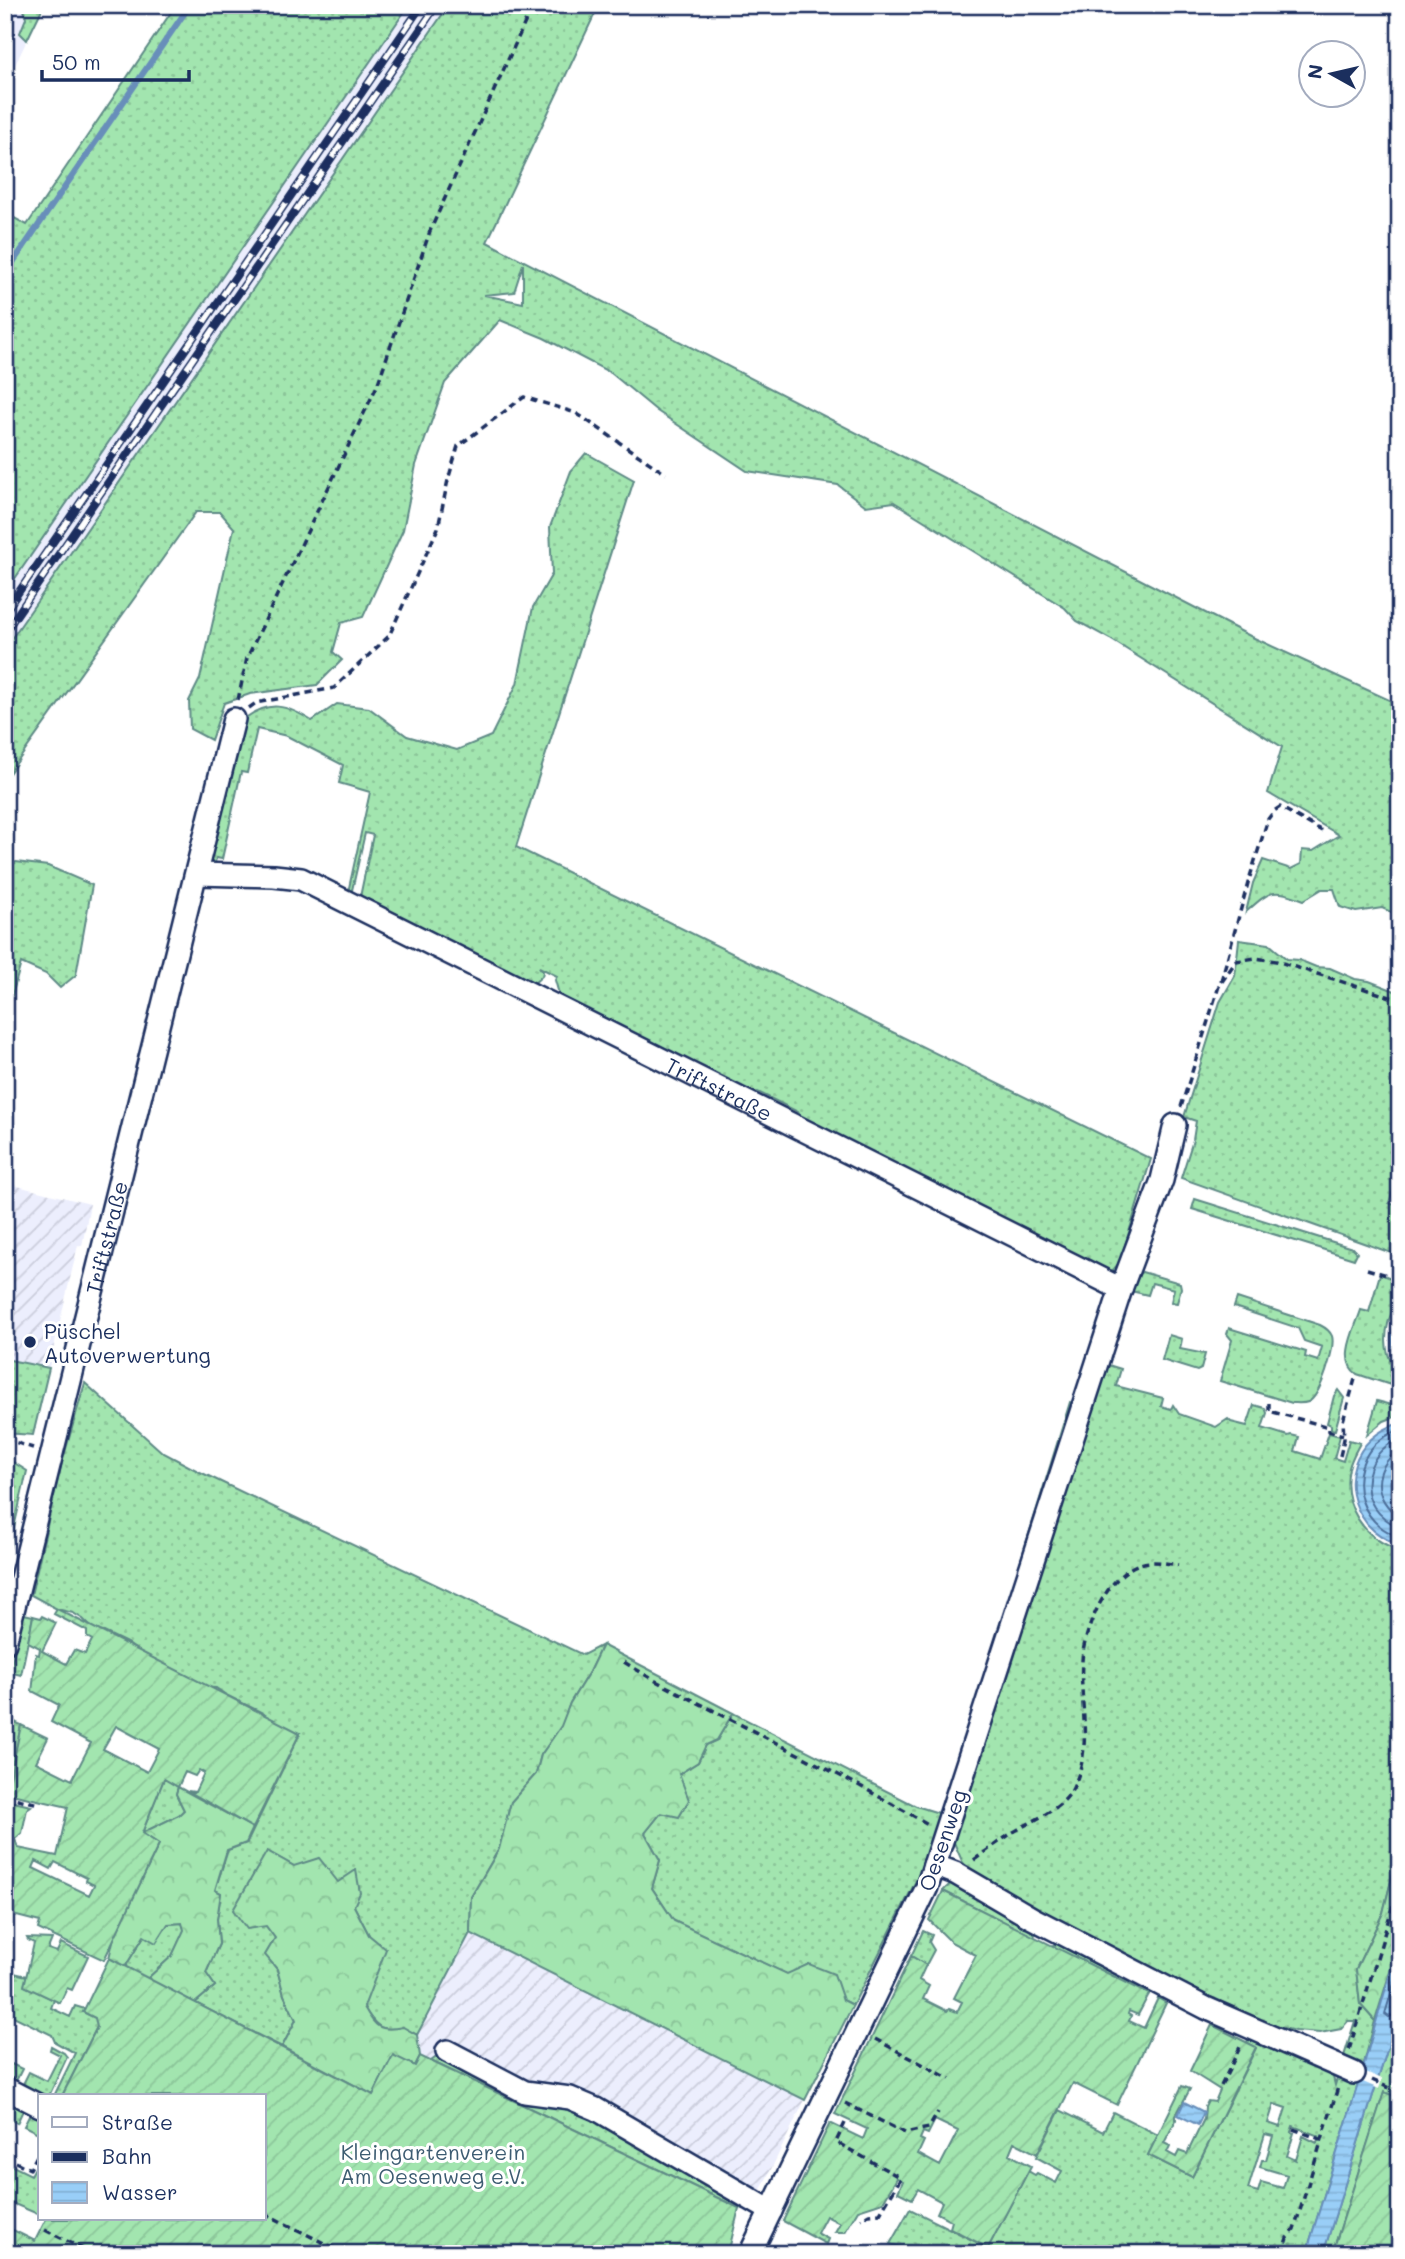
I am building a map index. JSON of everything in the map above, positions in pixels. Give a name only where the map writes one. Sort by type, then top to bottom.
[{"type":"street","name":"Triftstraße","points":[[5,1643],[234,719]]},
{"type":"street","name":"Triftstraße","points":[[197,874],[301,879],[1121,1289]]},
{"type":"street","points":[[1121,1289],[1162,1180],[1175,1125]]},
{"type":"street","name":"Oesenweg","points":[[750,2254],[927,1887],[1121,1289]]},
{"type":"street","points":[[934,1865],[955,1873],[1089,1949],[1206,2008],[1349,2070]]},
{"type":"street","points":[[447,2051],[525,2092],[570,2098],[596,2109],[771,2211]]},
{"type":"street","points":[[5,2088],[38,2105]]},
{"type":"path","points":[[234,719],[247,658],[377,386],[430,231],[533,5]]},
{"type":"path","points":[[234,719],[256,703],[334,688],[389,636],[438,528],[458,446],[524,397],[576,413],[666,474]]},
{"type":"path","points":[[1175,1125],[1268,819],[1280,807],[1322,831]]},
{"type":"path","points":[[1219,986],[1236,961],[1256,958],[1276,961],[1400,1000]]},
{"type":"path","points":[[1367,1269],[1400,1279]]},
{"type":"path","points":[[1340,1456],[1344,1439],[1343,1422],[1355,1379]]},
{"type":"path","points":[[1269,1403],[1269,1411],[1329,1427],[1329,1431],[1343,1435]]},
{"type":"path","points":[[5,1439],[53,1455]]},
{"type":"path","points":[[955,1873],[1009,1835],[1054,1808],[1072,1791],[1083,1764],[1086,1739],[1082,1658],[1095,1611],[1115,1581],[1138,1564],[1155,1562],[1178,1565]]},
{"type":"path","points":[[624,1662],[860,1786],[945,1834]]},
{"type":"path","points":[[5,1796],[39,1804]]},
{"type":"path","points":[[1282,2254],[1287,2238],[1294,2230],[1349,2070],[1400,1882]]},
{"type":"path","points":[[1221,2086],[1249,2027]]},
{"type":"path","points":[[869,2035],[950,2079]]},
{"type":"path","points":[[1382,2085],[1400,2093]]},
{"type":"path","points":[[841,2101],[905,2133],[929,2128],[937,2112]]},
{"type":"path","points":[[845,2123],[835,2142],[901,2178],[880,2213],[869,2214],[861,2219]]},
{"type":"path","points":[[1293,2129],[1323,2140]]},
{"type":"path","points":[[5,2157],[30,2169],[38,2154]]},
{"type":"path","points":[[266,2214],[346,2254]]},
{"type":"path","points":[[45,2230],[93,2254]]},
{"type":"shaded area","points":[[5,5],[35,5],[42,9],[5,86]]},
{"type":"shaded area","points":[[409,5],[449,5],[5,648],[5,593]]},
{"type":"shaded area","name":"Püschel Autoverwertung","points":[[5,1183],[90,1204],[82,1246],[78,1245],[33,1435],[10,1435],[5,1454]]},
{"type":"shaded area","points":[[470,1933],[805,2100],[751,2210],[739,2208],[420,2056],[417,2035]]},
{"type":"green space","points":[[23,5],[46,6],[27,40],[20,33],[26,18]]},
{"type":"green space","points":[[176,5],[409,5],[5,593],[5,241],[14,226],[5,221],[5,213],[27,225]]},
{"type":"green space","points":[[449,5],[599,5],[487,242],[1252,637],[1400,705],[1400,916],[1382,908],[1356,912],[1340,907],[1334,889],[1322,889],[1304,900],[1272,893],[1246,912],[1253,883],[1263,860],[1291,869],[1301,864],[1302,850],[1313,851],[1339,835],[1268,793],[1282,747],[1077,621],[1065,608],[894,502],[866,506],[838,485],[747,471],[657,411],[611,373],[544,338],[500,320],[445,383],[416,465],[403,530],[363,617],[341,623],[333,652],[342,660],[317,685],[250,694],[224,703],[211,740],[190,729],[189,701],[200,679],[234,528],[220,512],[196,512],[5,779],[5,648]],"holes":[[[523,264],[523,303],[484,295],[514,292]]]},
{"type":"green space","points":[[586,453],[634,480],[516,847],[1151,1159],[1120,1262],[1113,1270],[1100,1271],[806,1127],[798,1112],[758,1092],[740,1094],[561,1001],[555,980],[557,976],[539,967],[543,972],[542,976],[532,985],[360,897],[373,835],[365,833],[350,899],[347,897],[370,792],[339,783],[343,765],[287,736],[257,729],[247,773],[241,772],[222,859],[216,858],[214,866],[208,865],[243,720],[252,713],[270,707],[286,708],[312,721],[337,704],[369,708],[407,736],[457,750],[491,736],[517,684],[533,607],[552,574],[550,527],[571,471]]},
{"type":"green space","points":[[16,862],[48,866],[92,885],[76,975],[60,988],[46,974],[21,963],[5,1021],[5,871]]},
{"type":"green space","points":[[1239,940],[1269,944],[1287,959],[1330,968],[1400,993],[1400,1168],[1389,1203],[1400,1207],[1400,1256],[1181,1178],[1196,1121],[1184,1117],[1220,1002],[1235,976]]},
{"type":"green space","points":[[1195,1199],[1352,1248],[1357,1253],[1354,1259],[1192,1209]]},
{"type":"green space","points":[[1142,1272],[1180,1283],[1177,1303],[1171,1302],[1174,1289],[1152,1283],[1148,1295],[1131,1291],[1136,1276]]},
{"type":"green space","points":[[1380,1274],[1400,1281],[1386,1340],[1400,1388],[1357,1374],[1348,1361],[1349,1344],[1355,1326],[1361,1310],[1369,1312]]},
{"type":"green space","points":[[1237,1298],[1320,1325],[1330,1333],[1333,1342],[1326,1372],[1313,1398],[1308,1402],[1292,1403],[1220,1381],[1232,1340],[1227,1334],[1229,1328],[1306,1352],[1305,1357],[1318,1361],[1322,1347],[1304,1341],[1298,1328],[1234,1307]]},
{"type":"green space","points":[[1169,1335],[1182,1339],[1180,1349],[1205,1354],[1201,1369],[1197,1371],[1162,1360]]},
{"type":"green space","points":[[5,1359],[49,1368],[33,1435],[5,1433]]},
{"type":"green space","points":[[1108,1365],[1121,1369],[1116,1386],[1163,1398],[1161,1406],[1171,1409],[1173,1405],[1179,1414],[1216,1427],[1228,1419],[1247,1426],[1254,1405],[1265,1408],[1267,1413],[1262,1428],[1299,1437],[1295,1451],[1320,1459],[1329,1433],[1340,1436],[1334,1458],[1343,1461],[1349,1440],[1360,1443],[1352,1458],[1347,1482],[1352,1508],[1366,1529],[1376,1538],[1400,1550],[1400,1845],[1383,1913],[1356,1969],[1360,2004],[1375,2021],[1306,2254],[920,2254],[917,2249],[910,2250],[890,2244],[910,2209],[988,2248],[1028,2171],[1056,2183],[1062,2171],[1036,2157],[1060,2110],[1103,2132],[1113,2112],[1158,2135],[1148,2155],[1192,2177],[1256,2048],[1247,2042],[1250,2036],[1332,2073],[1335,2085],[1355,2021],[1348,2021],[1341,2029],[1320,2033],[1295,2031],[1264,2023],[1194,1993],[1005,1897],[969,1870],[962,1861],[942,1815],[927,1859],[853,2005],[843,2000],[809,1964],[788,1975],[674,1921],[652,1888],[660,1860],[645,1833],[661,1813],[679,1774],[698,1762],[706,1745],[717,1740],[733,1713],[916,1806],[942,1814],[1070,1402],[1091,1410]],"holes":[[[1274,2104],[1286,2108],[1280,2127],[1268,2123]],[[1293,2126],[1319,2136],[1317,2143],[1303,2136],[1296,2160],[1287,2156],[1294,2133],[1291,2132]],[[1265,2134],[1273,2136],[1266,2160],[1262,2160],[1260,2167],[1287,2175],[1283,2188],[1261,2182],[1258,2192],[1248,2189]]]},
{"type":"green space","points":[[85,1383],[162,1452],[198,1471],[583,1655],[602,1645],[570,1703],[562,1726],[541,1755],[536,1774],[511,1802],[499,1849],[471,1897],[470,1933],[417,2035],[399,2029],[382,2028],[370,2018],[363,2006],[372,1980],[369,1935],[354,1906],[356,1871],[338,1883],[294,1866],[267,1851],[266,1926],[275,1938],[266,1955],[277,1969],[284,1995],[296,2020],[282,2047],[195,2003],[215,1986],[206,1973],[219,1944],[217,1919],[221,1893],[215,1890],[228,1850],[247,1843],[300,1733],[278,1727],[263,1713],[216,1688],[197,1687],[127,1643],[104,1632],[95,1631],[73,1613],[57,1609],[31,1595],[61,1466]]},
{"type":"green space","points":[[1338,1390],[1344,1398],[1335,1430],[1327,1423]]},
{"type":"green space","points":[[1377,1401],[1400,1407],[1400,1415],[1384,1421],[1367,1435]]},
{"type":"green space","points":[[5,1457],[27,1471],[5,1567]]},
{"type":"green space","points":[[57,1609],[300,1733],[253,1828],[188,1791],[195,1792],[204,1773],[199,1770],[195,1776],[185,1772],[178,1787],[164,1779],[142,1833],[159,1844],[104,1960],[38,1929],[40,1922],[5,1913],[5,1800],[31,1806],[27,1809],[22,1833],[15,1839],[18,1848],[57,1856],[68,1807],[7,1793],[21,1725],[48,1738],[36,1762],[72,1780],[91,1743],[51,1722],[59,1705],[32,1691],[36,1654],[39,1655],[40,1648],[28,1642],[33,1616],[42,1616],[56,1623],[42,1651],[66,1664],[74,1650],[85,1654],[92,1640],[87,1637],[87,1631],[54,1614]],"holes":[[[116,1726],[159,1749],[147,1772],[103,1749]],[[36,1861],[51,1869],[55,1862],[87,1878],[86,1881],[94,1885],[89,1895],[33,1868]]]},
{"type":"green space","points":[[24,1614],[33,1616],[21,1675],[9,1672]]},
{"type":"green space","points":[[602,1645],[733,1713],[717,1740],[706,1745],[698,1762],[679,1774],[689,1800],[679,1817],[661,1813],[645,1833],[660,1860],[652,1888],[674,1921],[787,1974],[809,1964],[834,1974],[843,2000],[853,2005],[805,2100],[470,1933],[471,1897],[499,1849],[511,1802],[536,1774],[541,1755],[561,1726],[570,1703]]},
{"type":"green space","points":[[5,1717],[21,1725],[10,1779],[5,1777]]},
{"type":"green space","points":[[164,1778],[178,1787],[176,1794],[184,1810],[142,1833]]},
{"type":"green space","points":[[178,1787],[253,1828],[246,1843],[227,1850],[215,1890],[221,1893],[217,1919],[219,1944],[206,1973],[215,1986],[195,2003],[147,1979],[172,1956],[184,1930],[182,1923],[168,1924],[156,1943],[144,1936],[125,1967],[109,1958],[114,1937],[159,1844],[142,1833],[184,1810],[176,1794]]},
{"type":"green space","points":[[1400,1845],[1400,1939],[1375,2021],[1360,2004],[1356,1969],[1383,1913]]},
{"type":"green space","points":[[267,1851],[294,1866],[319,1858],[338,1882],[356,1870],[360,1893],[354,1906],[369,1935],[386,1949],[364,2007],[379,2026],[388,2029],[403,2027],[417,2035],[420,2056],[415,2066],[373,2095],[282,2047],[296,2020],[284,1995],[277,1969],[265,1955],[275,1938],[266,1926],[247,1929],[233,1910]]},
{"type":"green space","points":[[950,1884],[963,1887],[1036,1931],[1034,1937],[943,1891]]},
{"type":"green space","points":[[943,1891],[1149,1994],[1138,2015],[1129,2011],[1129,2021],[1144,2028],[1158,1998],[1166,2003],[1117,2105],[1073,2083],[1037,2154],[1014,2142],[1009,2154],[1031,2166],[988,2248],[950,2228],[952,2221],[937,2213],[942,2202],[918,2189],[912,2199],[898,2192],[903,2181],[897,2178],[883,2202],[858,2210],[845,2232],[835,2232],[840,2223],[826,2216],[817,2233],[828,2239],[826,2244],[783,2221],[830,2123],[863,2139],[867,2129],[835,2114],[911,1956],[926,1965],[919,1980],[929,1986],[923,1999],[947,2011],[949,2009],[957,2012],[962,2002],[954,1998],[976,1955],[951,1942],[929,1920]],"holes":[[[935,2120],[958,2131],[940,2166],[918,2154],[924,2141],[920,2139],[923,2132],[928,2134]]]},
{"type":"green space","points":[[182,1923],[185,1930],[172,1956],[147,1979],[125,1967],[144,1936],[168,1924]]},
{"type":"green space","points":[[923,1931],[932,1935],[929,1942],[934,1950],[926,1965],[911,1956]]},
{"type":"green space","points":[[27,1938],[52,1939],[48,1949],[57,1952],[61,1943],[88,1956],[72,1990],[67,1988],[60,2003],[24,1986],[34,1943]]},
{"type":"green space","points":[[1060,1942],[1151,1987],[1149,1994],[1051,1946]]},
{"type":"green space","name":"Kleingartenverein Am Oesenweg e.V.","points":[[109,1958],[373,2095],[393,2055],[415,2066],[420,2056],[739,2208],[728,2254],[5,2254],[5,2226],[35,2241],[46,2220],[266,2220],[266,2094],[63,2094],[97,2027],[95,2018],[83,2012]]},
{"type":"green space","points":[[5,1971],[27,1976],[25,1986],[54,2000],[51,2008],[70,2017],[75,2006],[85,2009],[83,2012],[96,2018],[97,2027],[63,2094],[55,2094],[75,2053],[55,2042],[52,2035],[5,2012]]},
{"type":"green space","points":[[1400,2009],[1400,2098],[1384,2093],[1332,2254],[1323,2254]]},
{"type":"green space","points":[[1212,2025],[1256,2047],[1192,2177],[1148,2155],[1182,2086],[1190,2089],[1164,2143],[1170,2146],[1167,2152],[1176,2157],[1179,2151],[1187,2154],[1204,2119],[1208,2101],[1215,2102],[1220,2090],[1190,2071]]},
{"type":"green space","points":[[51,2046],[67,2057],[50,2094],[38,2095],[21,2088],[29,2072],[47,2081],[60,2055],[50,2050]]},
{"type":"green space","points":[[438,2056],[582,2112],[751,2210],[739,2208],[431,2061]]},
{"type":"green space","points":[[5,2061],[22,2069],[14,2085],[5,2080]]},
{"type":"green space","points":[[1384,2092],[1400,2098],[1400,2254],[1332,2254]]},
{"type":"green space","points":[[5,2097],[25,2106],[17,2123],[5,2116]]},
{"type":"green space","points":[[32,2110],[38,2113],[38,2133],[24,2126]]},
{"type":"green space","points":[[5,2162],[31,2175],[38,2163],[38,2214],[5,2200]]},
{"type":"water","points":[[1400,1306],[1400,1369],[1392,1338]]},
{"type":"water","points":[[1400,1423],[1400,1544],[1382,1537],[1367,1524],[1353,1494],[1352,1479],[1361,1451],[1371,1439]]},
{"type":"water","points":[[1400,1939],[1400,2009],[1323,2254],[1306,2254],[1362,2071]]},
{"type":"water","points":[[1184,2102],[1204,2112],[1198,2125],[1178,2115]]},
{"type":"pier","points":[[1359,2069],[1382,2079],[1379,2089],[1356,2079]]},
{"type":"waterway","points":[[5,274],[190,5]]},
{"type":"railway","points":[[5,612],[422,5]]},
{"type":"railway","points":[[5,632],[437,5]]},
{"type":"place","name":"Püschel Autoverwertung","points":[[30,1342]]}]
